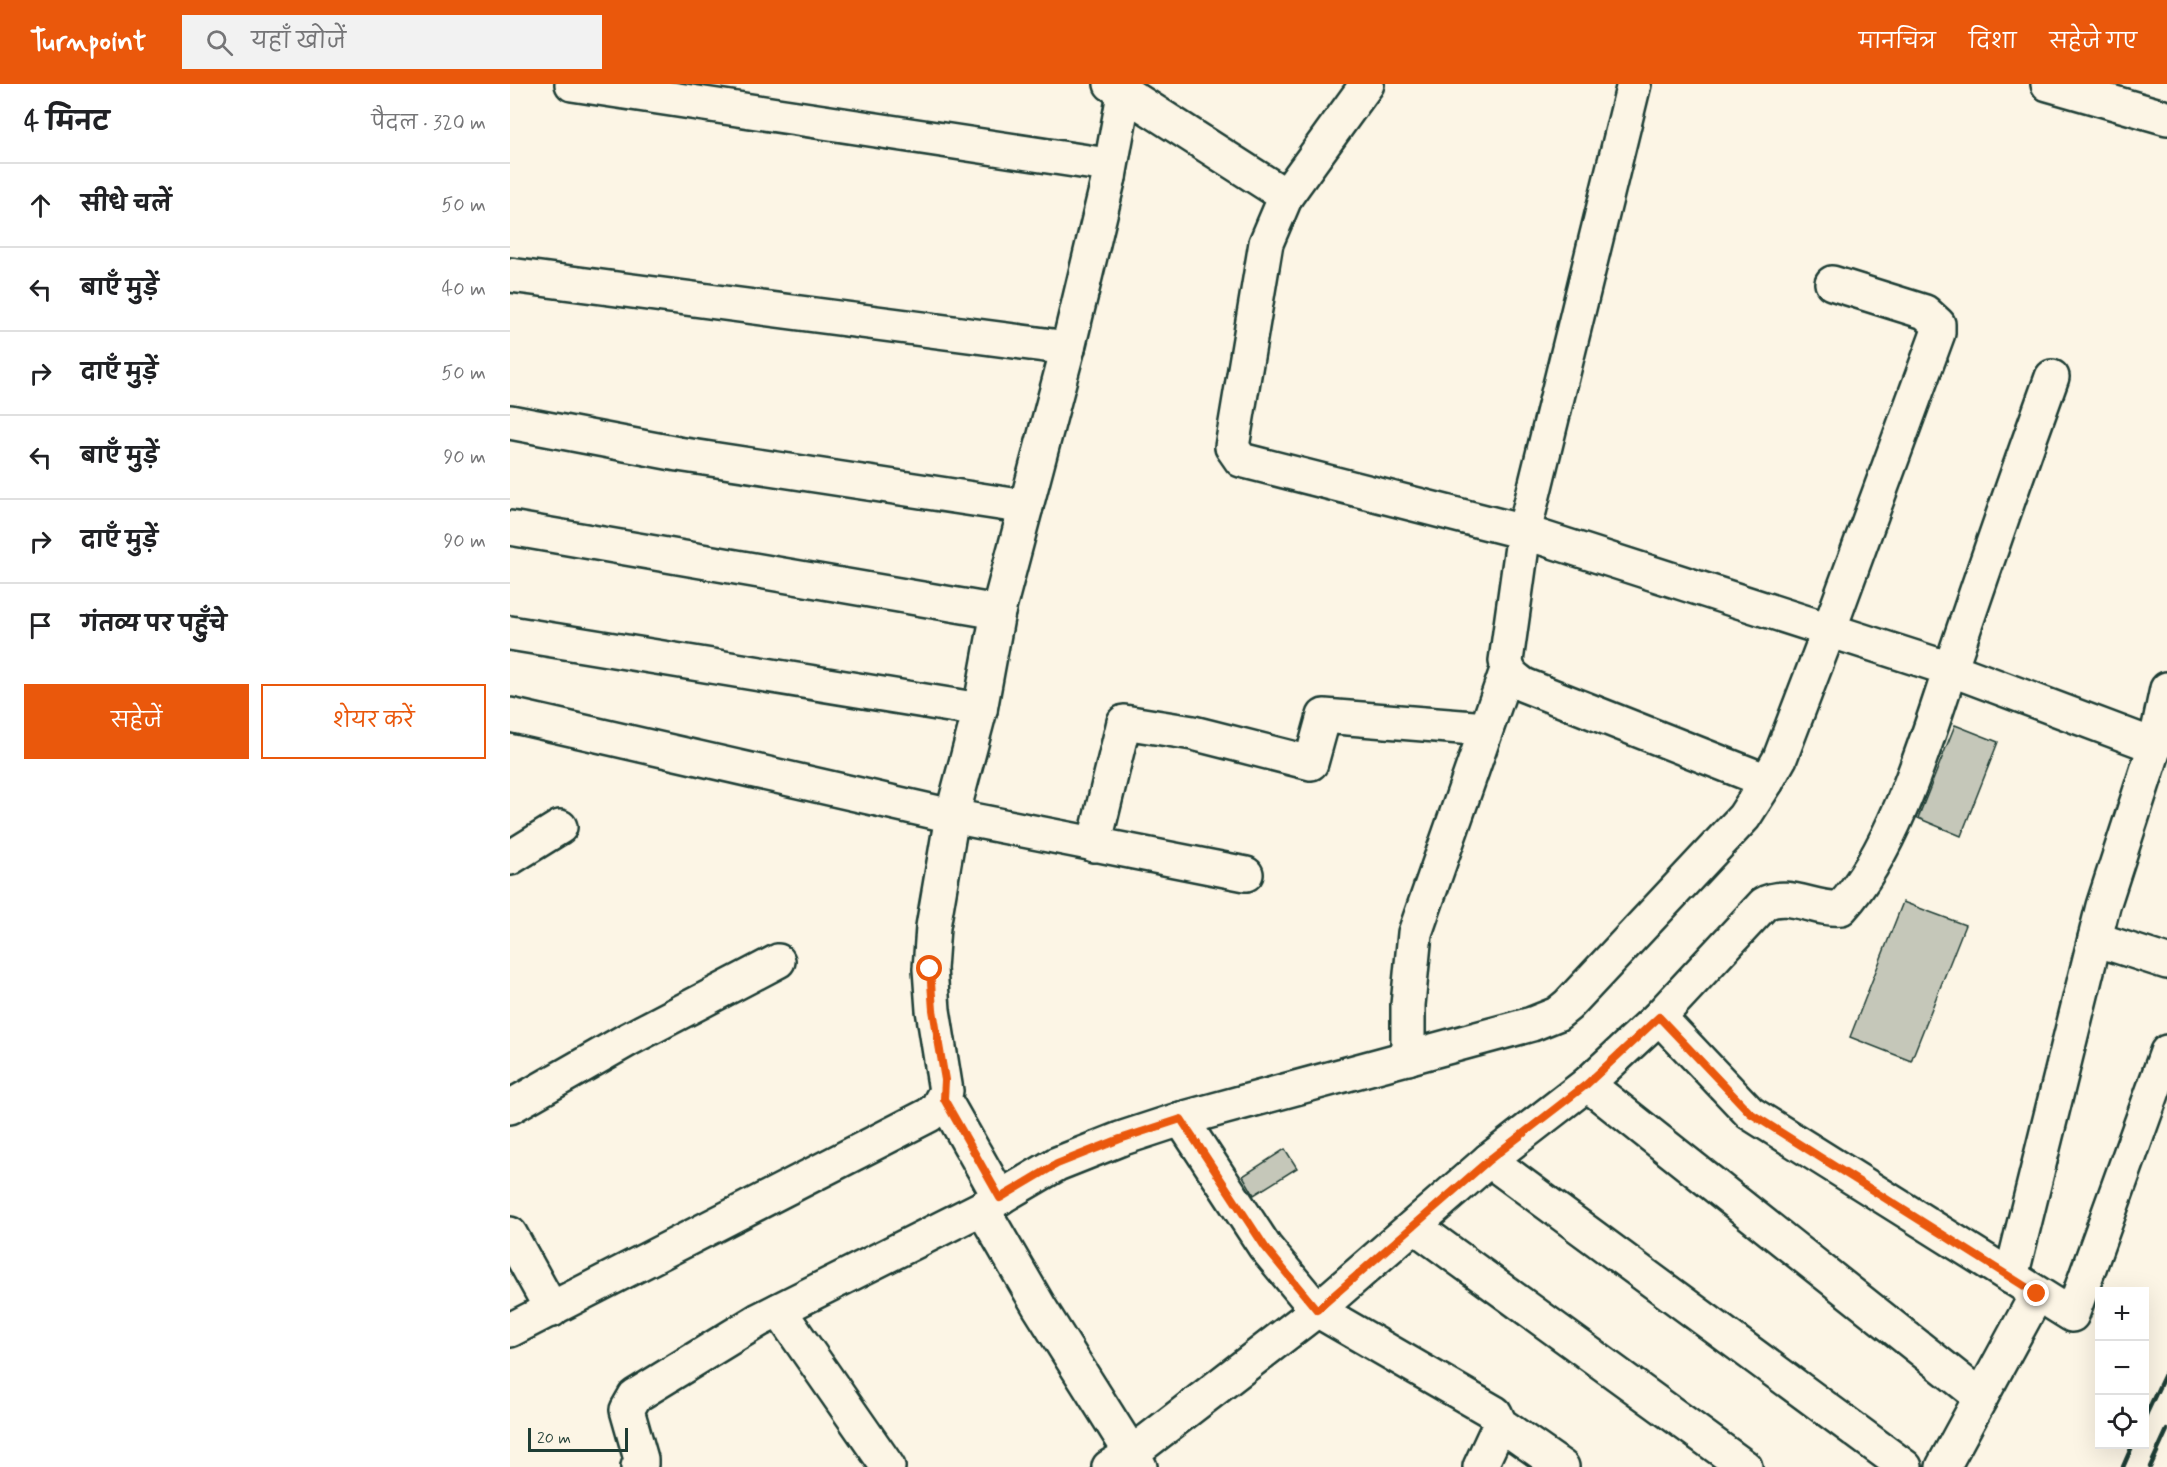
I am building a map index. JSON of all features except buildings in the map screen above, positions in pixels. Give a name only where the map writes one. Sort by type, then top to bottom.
[{"type":"street","points":[[572,84],[659,91],[1101,164],[1109,171],[1109,177]]},
{"type":"street","points":[[1367,84],[1286,196],[1266,243],[1232,447],[1235,453],[1250,464],[1524,532],[1950,669],[2155,746]]},
{"type":"street","points":[[1408,1058],[1408,1005],[1414,933],[1507,670],[1512,608],[1524,532],[1634,84]]},
{"type":"street","points":[[2048,84],[2167,118]]},
{"type":"street","points":[[1286,196],[1118,89],[1109,177],[1068,348],[998,612],[980,710],[952,816],[935,916],[930,969],[933,1010],[945,1080],[944,1099],[1040,1308],[1127,1462],[1317,1310],[1489,1160],[1587,1084],[1659,1017],[1764,904],[1780,898],[1829,910],[1841,908],[1851,898],[1888,832],[1933,725],[1950,669],[2052,377]]},
{"type":"street","points":[[510,275],[1068,348]]},
{"type":"street","points":[[640,1466],[627,1417],[629,1402],[635,1396],[779,1310],[991,1203],[1057,1164],[1120,1139],[1181,1119],[1532,1024],[1557,1014],[1744,817],[1780,758],[1829,630],[1934,344],[1938,324],[1925,312],[1832,283]]},
{"type":"street","points":[[510,422],[678,454],[1026,507]]},
{"type":"street","points":[[510,528],[998,612]]},
{"type":"street","points":[[510,633],[980,710]]},
{"type":"street","points":[[1507,670],[1513,678],[1524,685],[1767,781]]},
{"type":"street","points":[[1943,1467],[1982,1397],[2024,1286],[2095,939],[2155,746],[2167,690]]},
{"type":"street","points":[[510,715],[952,816],[1246,874]]},
{"type":"street","points":[[1094,844],[1124,722],[1193,733],[1311,763],[1324,716],[1486,729]]},
{"type":"street","points":[[510,858],[561,827]]},
{"type":"street","points":[[2095,939],[2167,962]]},
{"type":"street","points":[[510,1107],[629,1039],[778,961]]},
{"type":"street","points":[[1659,1017],[1750,1113],[2072,1315],[2167,1052]]},
{"type":"street","points":[[1587,1084],[1982,1397]]},
{"type":"street","points":[[510,1330],[929,1115],[944,1099]]},
{"type":"street","points":[[1181,1119],[1265,1247],[1317,1310],[1495,1413],[1500,1424],[1562,1467]]},
{"type":"street","points":[[1489,1160],[1905,1467]]},
{"type":"street","points":[[1414,1226],[1745,1467]]},
{"type":"street","points":[[510,1234],[552,1310]]},
{"type":"street","points":[[779,1310],[888,1467]]},
{"type":"street","points":[[1480,1467],[1500,1424]]},
{"type":"railway","points":[[2149,1408],[2167,1370]]},
{"type":"railway","points":[[2150,1467],[2167,1430]]},
{"type":"railway","points":[[2123,1467],[2131,1449]]},
{"type":"route","points":[[930,969],[933,1010],[945,1080],[944,1099],[1000,1198],[1057,1164],[1120,1139],[1181,1119],[1265,1247],[1317,1310],[1489,1160],[1587,1084],[1659,1017],[1750,1113],[2037,1294]]}]
